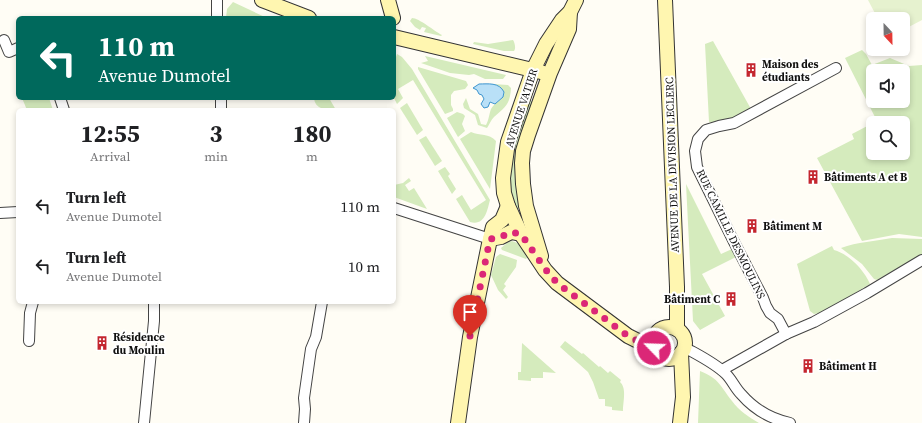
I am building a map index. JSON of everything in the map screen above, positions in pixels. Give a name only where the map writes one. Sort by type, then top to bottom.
[{"type":"main road","points":[[262,0],[304,16]]},
{"type":"main road","points":[[388,0],[392,16]]},
{"type":"main road","name":"AVENUE DE LA DIVISION LECLERC","points":[[665,0],[677,287],[677,329]]},
{"type":"main road","name":"AVENUE VATIER","points":[[573,6],[546,44],[533,70],[508,142],[503,178],[504,193],[508,206],[520,229],[546,270],[557,283],[628,336],[640,342],[653,345]]},
{"type":"main road","name":"AVENUE VATIER","points":[[520,229],[526,206],[522,177],[523,151],[550,73],[569,29],[573,6]]},
{"type":"main road","points":[[396,38],[550,73]]},
{"type":"main road","points":[[458,423],[470,336],[490,239],[493,227],[502,220],[508,206]]},
{"type":"main road","points":[[502,220],[520,229]]},
{"type":"main road","points":[[490,239],[501,237],[520,229]]},
{"type":"main road","points":[[678,353],[660,356],[656,352],[653,345],[654,338],[660,330],[670,327],[677,329],[683,335],[685,340],[678,353],[683,397],[680,420]]},
{"type":"street","points":[[217,0],[218,16]]},
{"type":"street","points":[[1,37],[9,52],[16,49]]},
{"type":"street","name":"RUE CAMILLE DESMOULINS","points":[[786,334],[778,319],[770,313],[766,306],[734,242],[697,167],[695,151],[698,139],[706,130],[734,123],[836,68]]},
{"type":"street","points":[[396,209],[490,239]]},
{"type":"street","points":[[0,213],[16,212]]},
{"type":"street","points":[[722,370],[786,334],[814,322],[867,293],[922,260]]},
{"type":"street","points":[[29,341],[30,312],[32,304]]},
{"type":"street","points":[[144,423],[154,321],[154,304]]},
{"type":"street","points":[[304,423],[304,398],[311,349],[316,337],[322,304]]},
{"type":"street","points":[[678,353],[722,370],[740,393],[752,405],[770,417],[790,423]]},
{"type":"green space","points":[[868,0],[922,0],[922,20],[910,26],[910,12],[874,12]]},
{"type":"green space","points":[[233,2],[263,16],[226,16],[227,9]]},
{"type":"green space","points":[[412,18],[422,22],[442,35],[424,32],[426,28],[422,27],[420,30],[410,21]]},
{"type":"green space","points":[[513,40],[515,46],[514,51],[504,51],[473,44],[474,42],[488,44]]},
{"type":"green space","points":[[713,41],[751,109],[725,121],[715,123],[709,122],[705,44]]},
{"type":"green space","points":[[862,50],[871,64],[866,64],[866,99],[845,58]]},
{"type":"green space","points":[[397,54],[402,57],[412,69],[490,200],[484,217],[479,222],[470,222],[456,199],[462,195],[471,210],[486,200],[413,80],[398,89],[403,98],[397,104],[395,100]]},
{"type":"green space","points":[[425,56],[506,75],[503,79],[485,79],[474,74],[469,75],[450,73],[421,63],[428,61]]},
{"type":"green space","points":[[890,58],[904,64],[875,64]]},
{"type":"green space","points":[[922,65],[922,237],[899,234],[862,241],[817,158],[854,139],[852,134],[866,127],[866,160],[910,160],[910,116],[874,116],[870,108],[910,108],[910,66]]},
{"type":"green space","points":[[418,67],[466,81],[468,85],[465,89],[454,91],[451,95],[451,105],[453,111],[445,114]]},
{"type":"green space","points":[[493,84],[508,85],[511,88],[508,102],[493,118],[487,128],[478,125],[475,115],[464,108],[463,104],[466,98],[470,109],[478,114],[481,124],[486,125],[491,109],[502,98],[504,93],[499,86]]},
{"type":"green space","points":[[23,100],[50,100],[52,108],[26,108]]},
{"type":"green space","points":[[314,100],[330,100],[335,108],[322,108]]},
{"type":"green space","points":[[528,100],[534,102],[519,207],[517,210],[510,201],[510,159]]},
{"type":"green space","points":[[407,103],[423,130],[417,135],[400,108]]},
{"type":"green space","points":[[457,112],[465,116],[462,124],[465,131],[458,137],[447,118]]},
{"type":"green space","points":[[471,132],[493,138],[496,141],[490,189],[460,139]]},
{"type":"green space","points":[[426,136],[442,161],[435,166],[419,140]]},
{"type":"green space","points":[[445,167],[450,174],[448,176],[456,189],[452,194],[438,171]]},
{"type":"green space","points":[[409,178],[411,181],[405,185],[409,191],[414,188],[427,209],[396,198],[396,185],[403,183]]},
{"type":"green space","points":[[686,184],[721,254],[732,249],[736,257],[702,274],[725,316],[700,330],[693,321]]},
{"type":"green space","points":[[892,238],[922,239],[922,254],[877,280],[874,279],[862,264],[841,248],[860,243]]},
{"type":"green space","points":[[512,241],[520,244],[528,256],[526,259],[502,250],[501,248]]},
{"type":"green space","points":[[832,246],[834,250],[845,255],[855,263],[864,273],[870,284],[819,313],[814,314],[810,311],[797,264]]},
{"type":"green space","points":[[500,254],[517,260],[516,267],[504,284],[506,286],[503,290],[508,297],[506,299],[498,290],[491,275],[496,257]]},
{"type":"green space","points":[[565,341],[582,354],[583,353],[599,367],[600,366],[608,373],[610,371],[621,380],[620,382],[624,391],[623,411],[612,410],[612,407],[605,406],[605,399],[599,399],[588,372],[560,347]]},
{"type":"green space","points":[[522,343],[556,373],[543,372],[543,378],[531,378],[531,381],[518,380],[518,372],[521,372]]},
{"type":"green space","points":[[700,371],[716,380],[738,408],[759,423],[698,423]]},
{"type":"water","points":[[479,84],[496,85],[504,92],[503,97],[495,104],[490,102],[488,107],[484,108],[481,104],[484,99],[482,95],[473,88]]},
{"type":"place","name":"Maison des étudiants","points":[[751,70]]},
{"type":"place","name":"Bâtiments A et B","points":[[813,177]]},
{"type":"place","name":"Bâtiment M","points":[[752,226]]},
{"type":"place","name":"Bâtiment C","points":[[731,299]]},
{"type":"place","name":"Résidence du Moulin","points":[[102,343]]},
{"type":"place","name":"Bâtiment H","points":[[808,366]]},
{"type":"route","points":[[470,336],[490,239],[501,237],[511,232],[521,234],[557,283],[628,336],[640,342],[653,345],[654,348]]}]
